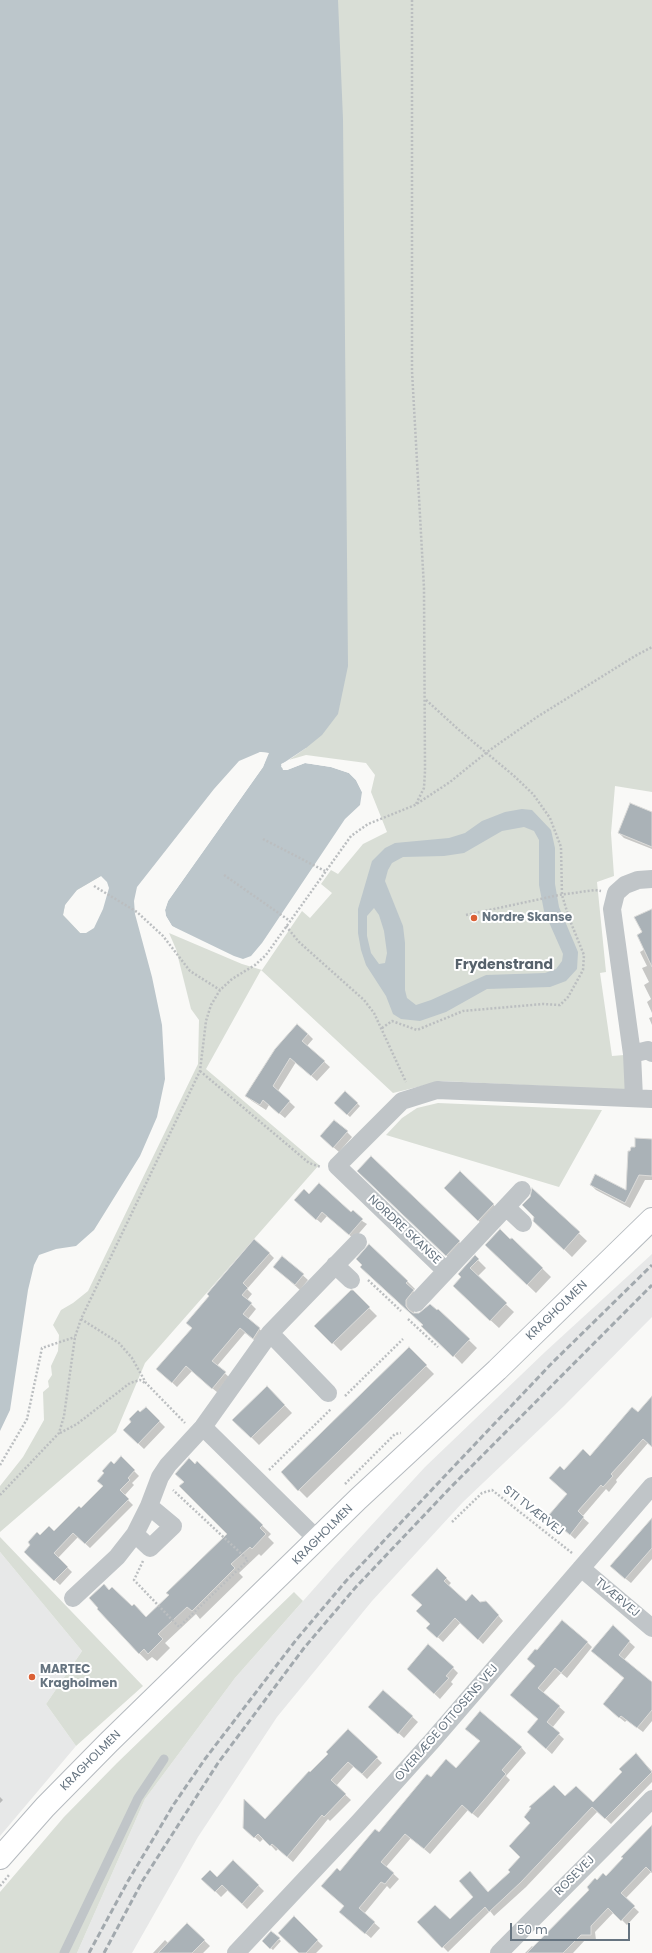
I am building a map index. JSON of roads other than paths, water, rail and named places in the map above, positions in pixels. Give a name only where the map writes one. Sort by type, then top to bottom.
[{"type":"street","points":[[652,879],[638,880],[624,885],[616,893],[612,909],[632,1054],[634,1098],[652,1099]]},
{"type":"street","points":[[632,1054],[648,1050],[652,1053]]},
{"type":"street","name":"NORDRE SKANSE","points":[[446,1271],[337,1166],[397,1106],[410,1098],[438,1090],[634,1098]]},
{"type":"street","name":"NORDRE SKANSE","points":[[416,1303],[522,1190]]},
{"type":"street","points":[[506,1207],[523,1223]]},
{"type":"street","name":"KRAGHOLMEN","points":[[0,1858],[45,1808],[109,1742],[358,1500],[497,1370],[652,1219]]},
{"type":"street","points":[[73,1598],[118,1557],[135,1534],[149,1506],[160,1477],[168,1465],[203,1427],[270,1333],[358,1242]]},
{"type":"street","points":[[335,1265],[351,1280]]},
{"type":"street","points":[[270,1333],[328,1393]]},
{"type":"street","points":[[203,1427],[318,1540]]},
{"type":"street","name":"OVERLÆGE OTTOSENS VEJ","points":[[236,1953],[359,1822],[652,1486]]},
{"type":"street","points":[[135,1534],[150,1548],[173,1526],[149,1506]]},
{"type":"street","name":"TVÆRVEJ","points":[[583,1565],[652,1628]]},
{"type":"street","name":"ROSEVEJ","points":[[499,1953],[652,1799]]},
{"type":"lane","points":[[64,1953],[138,1798],[164,1759]]},
{"type":"railway","points":[[89,1953],[128,1881],[174,1804],[205,1759],[296,1640],[346,1581],[552,1363],[652,1265]]},
{"type":"railway","points":[[104,1953],[143,1880],[218,1763],[304,1648],[355,1588],[450,1488],[652,1285]]},
{"type":"place","name":"Nordre Skanse","points":[[474,918]]},
{"type":"place","name":"MARTEC Kragholmen","points":[[32,1677]]},
{"type":"district","name":"Frydenstrand","points":[[504,965]]}]
